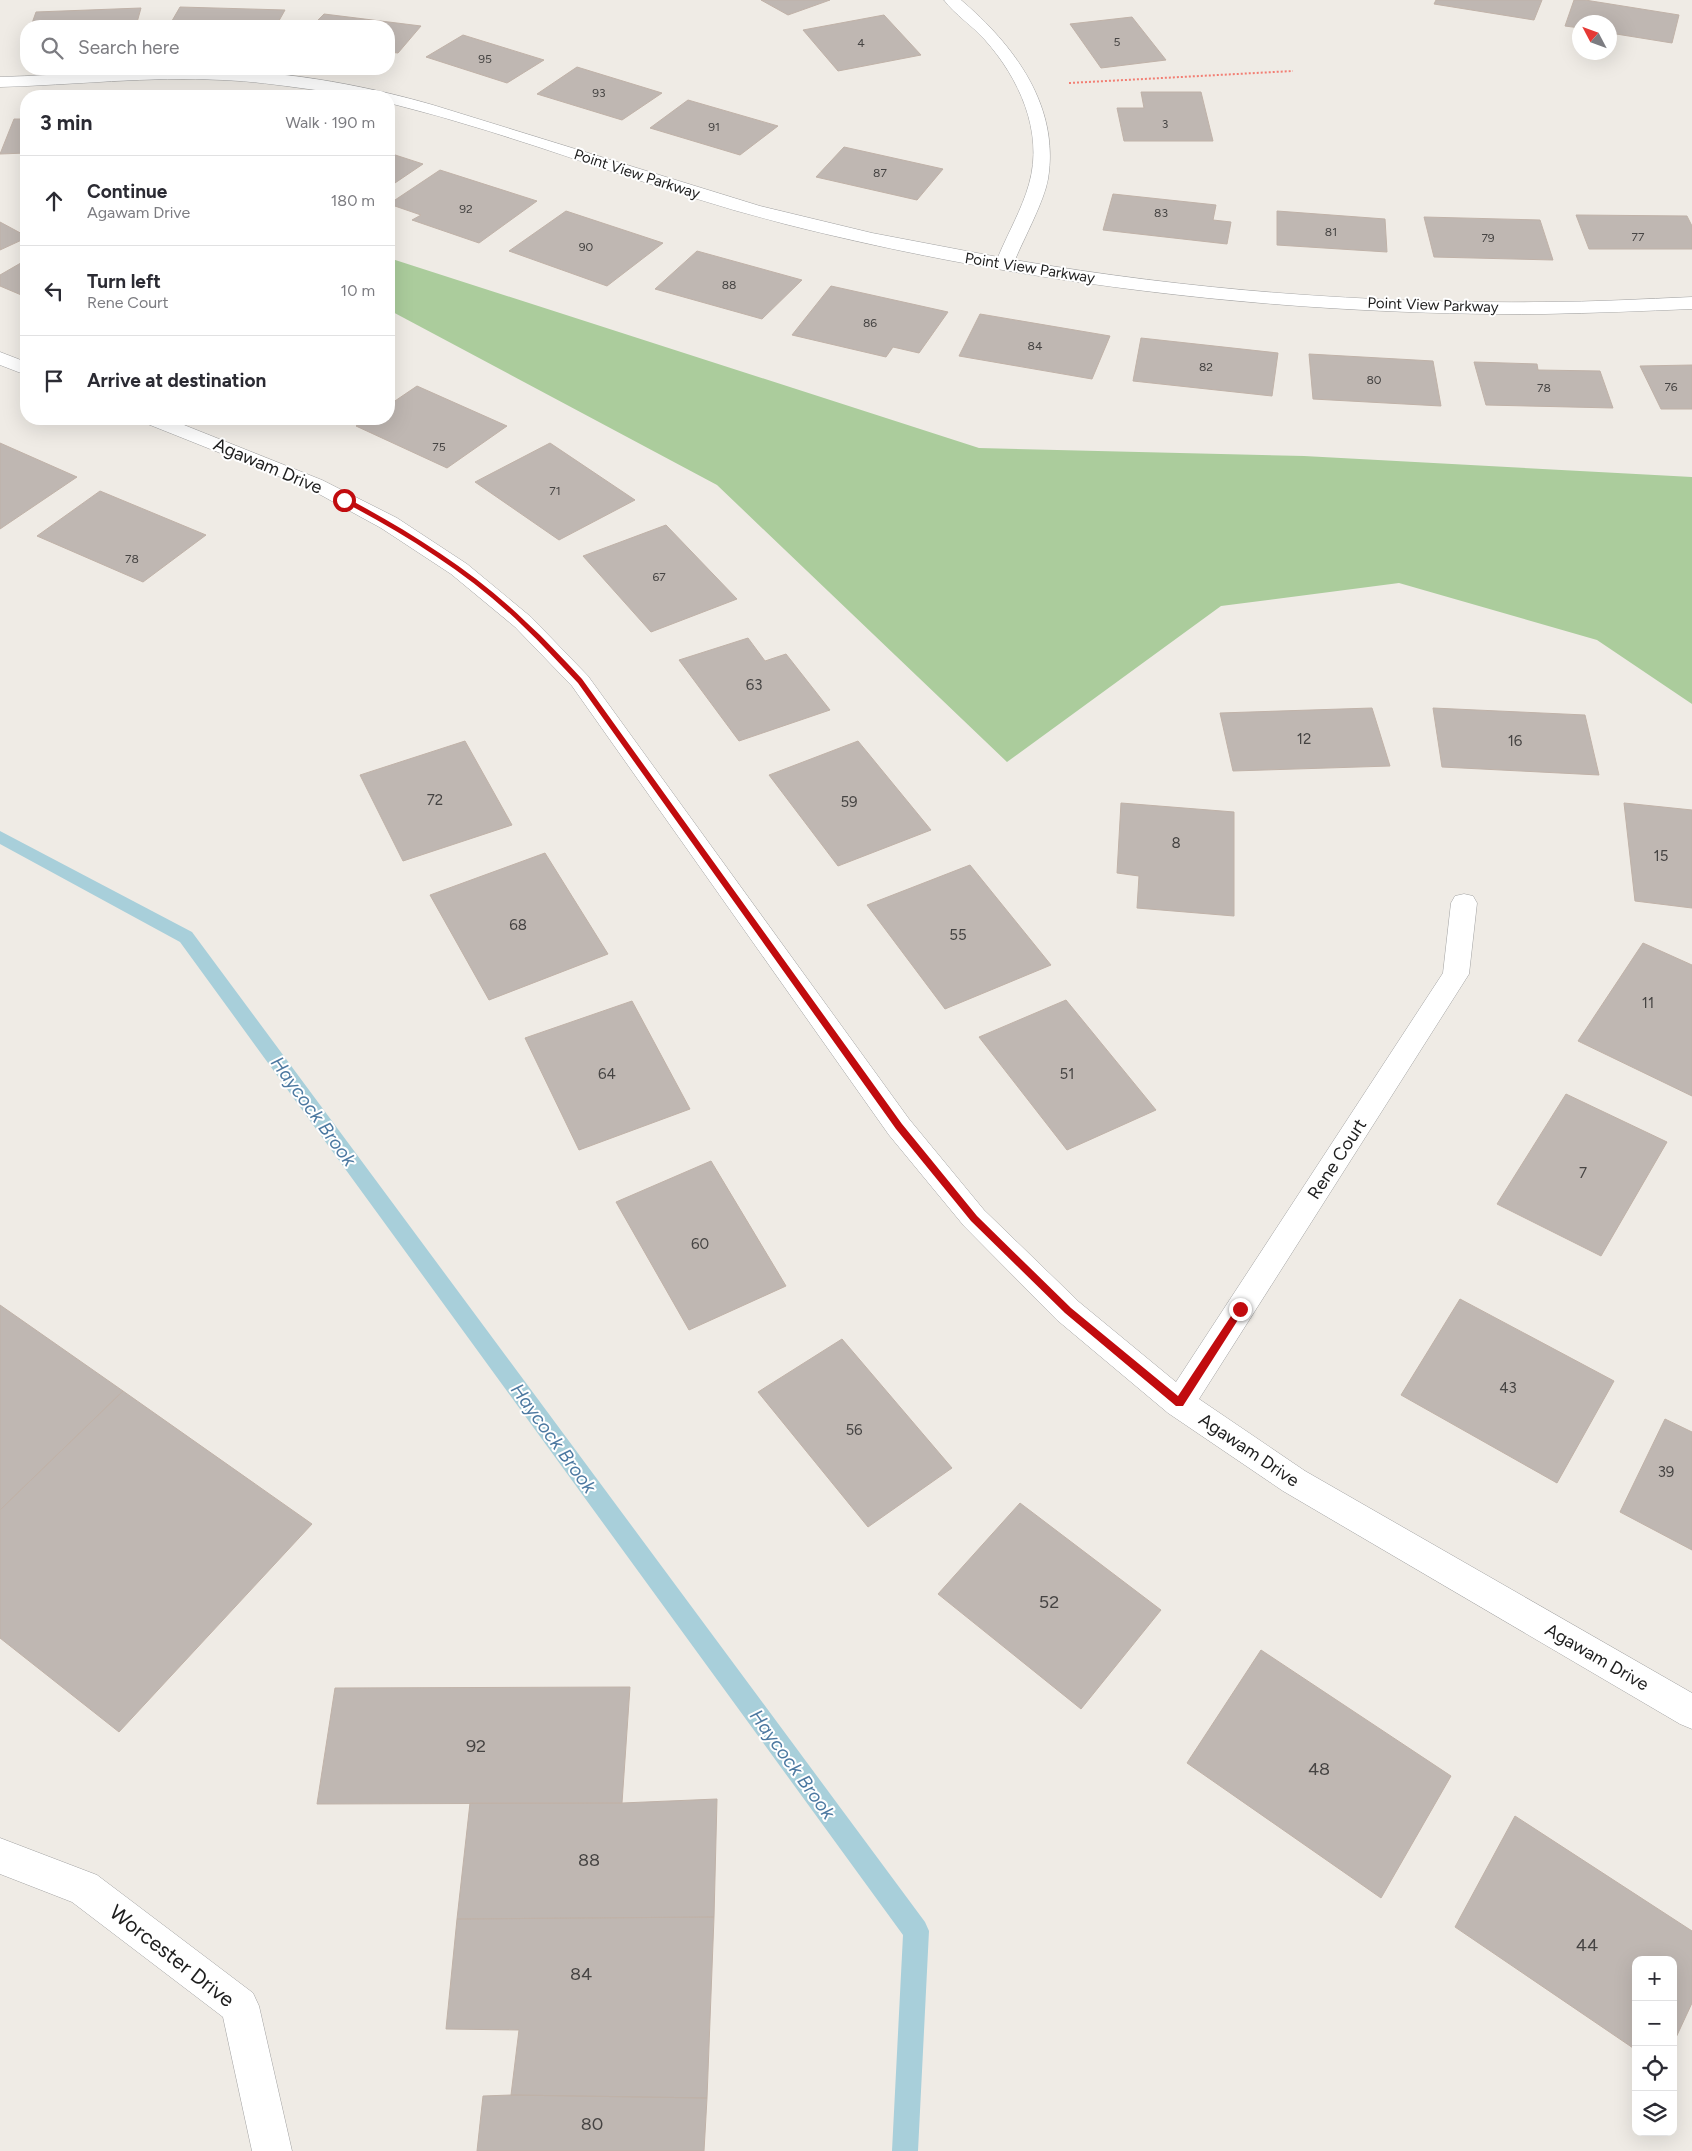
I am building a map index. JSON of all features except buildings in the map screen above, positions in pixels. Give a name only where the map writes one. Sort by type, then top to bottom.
[{"type":"street","points":[[952,0],[999,44],[1022,77],[1036,111],[1043,146],[1039,181],[1004,264]]},
{"type":"street","points":[[0,82],[150,75]]},
{"type":"street","points":[[232,75],[292,80],[347,90]]},
{"type":"street","name":"Point View Parkway","points":[[395,100],[604,163],[708,198],[792,220],[942,253],[1004,264],[1169,288],[1294,300],[1543,308],[1692,303]]},
{"type":"street","points":[[0,358],[20,366]]},
{"type":"street","name":"Agawam Drive","points":[[167,425],[315,484],[389,523],[459,569],[523,622],[580,681],[899,1127],[974,1218],[1068,1311],[1179,1403],[1294,1481],[1692,1712]]},
{"type":"street","name":"Rene Court","points":[[1179,1403],[1456,974],[1464,903]]},
{"type":"street","name":"Worcester Drive","points":[[0,1856],[84,1888],[240,2006],[272,2151]]},
{"type":"path","points":[[1026,86],[1292,71]]},
{"type":"green space","points":[[395,260],[979,448],[1304,456],[1692,477],[1692,704],[1597,640],[1399,583],[1221,606],[1007,762],[717,485],[395,313]]},
{"type":"waterway","name":"Haycock Brook","points":[[0,837],[186,937],[916,1931],[905,2151]]},
{"type":"route","points":[[344,500],[389,523],[459,569],[523,622],[580,681],[899,1127],[974,1218],[1068,1311],[1179,1403],[1240,1309]]}]
